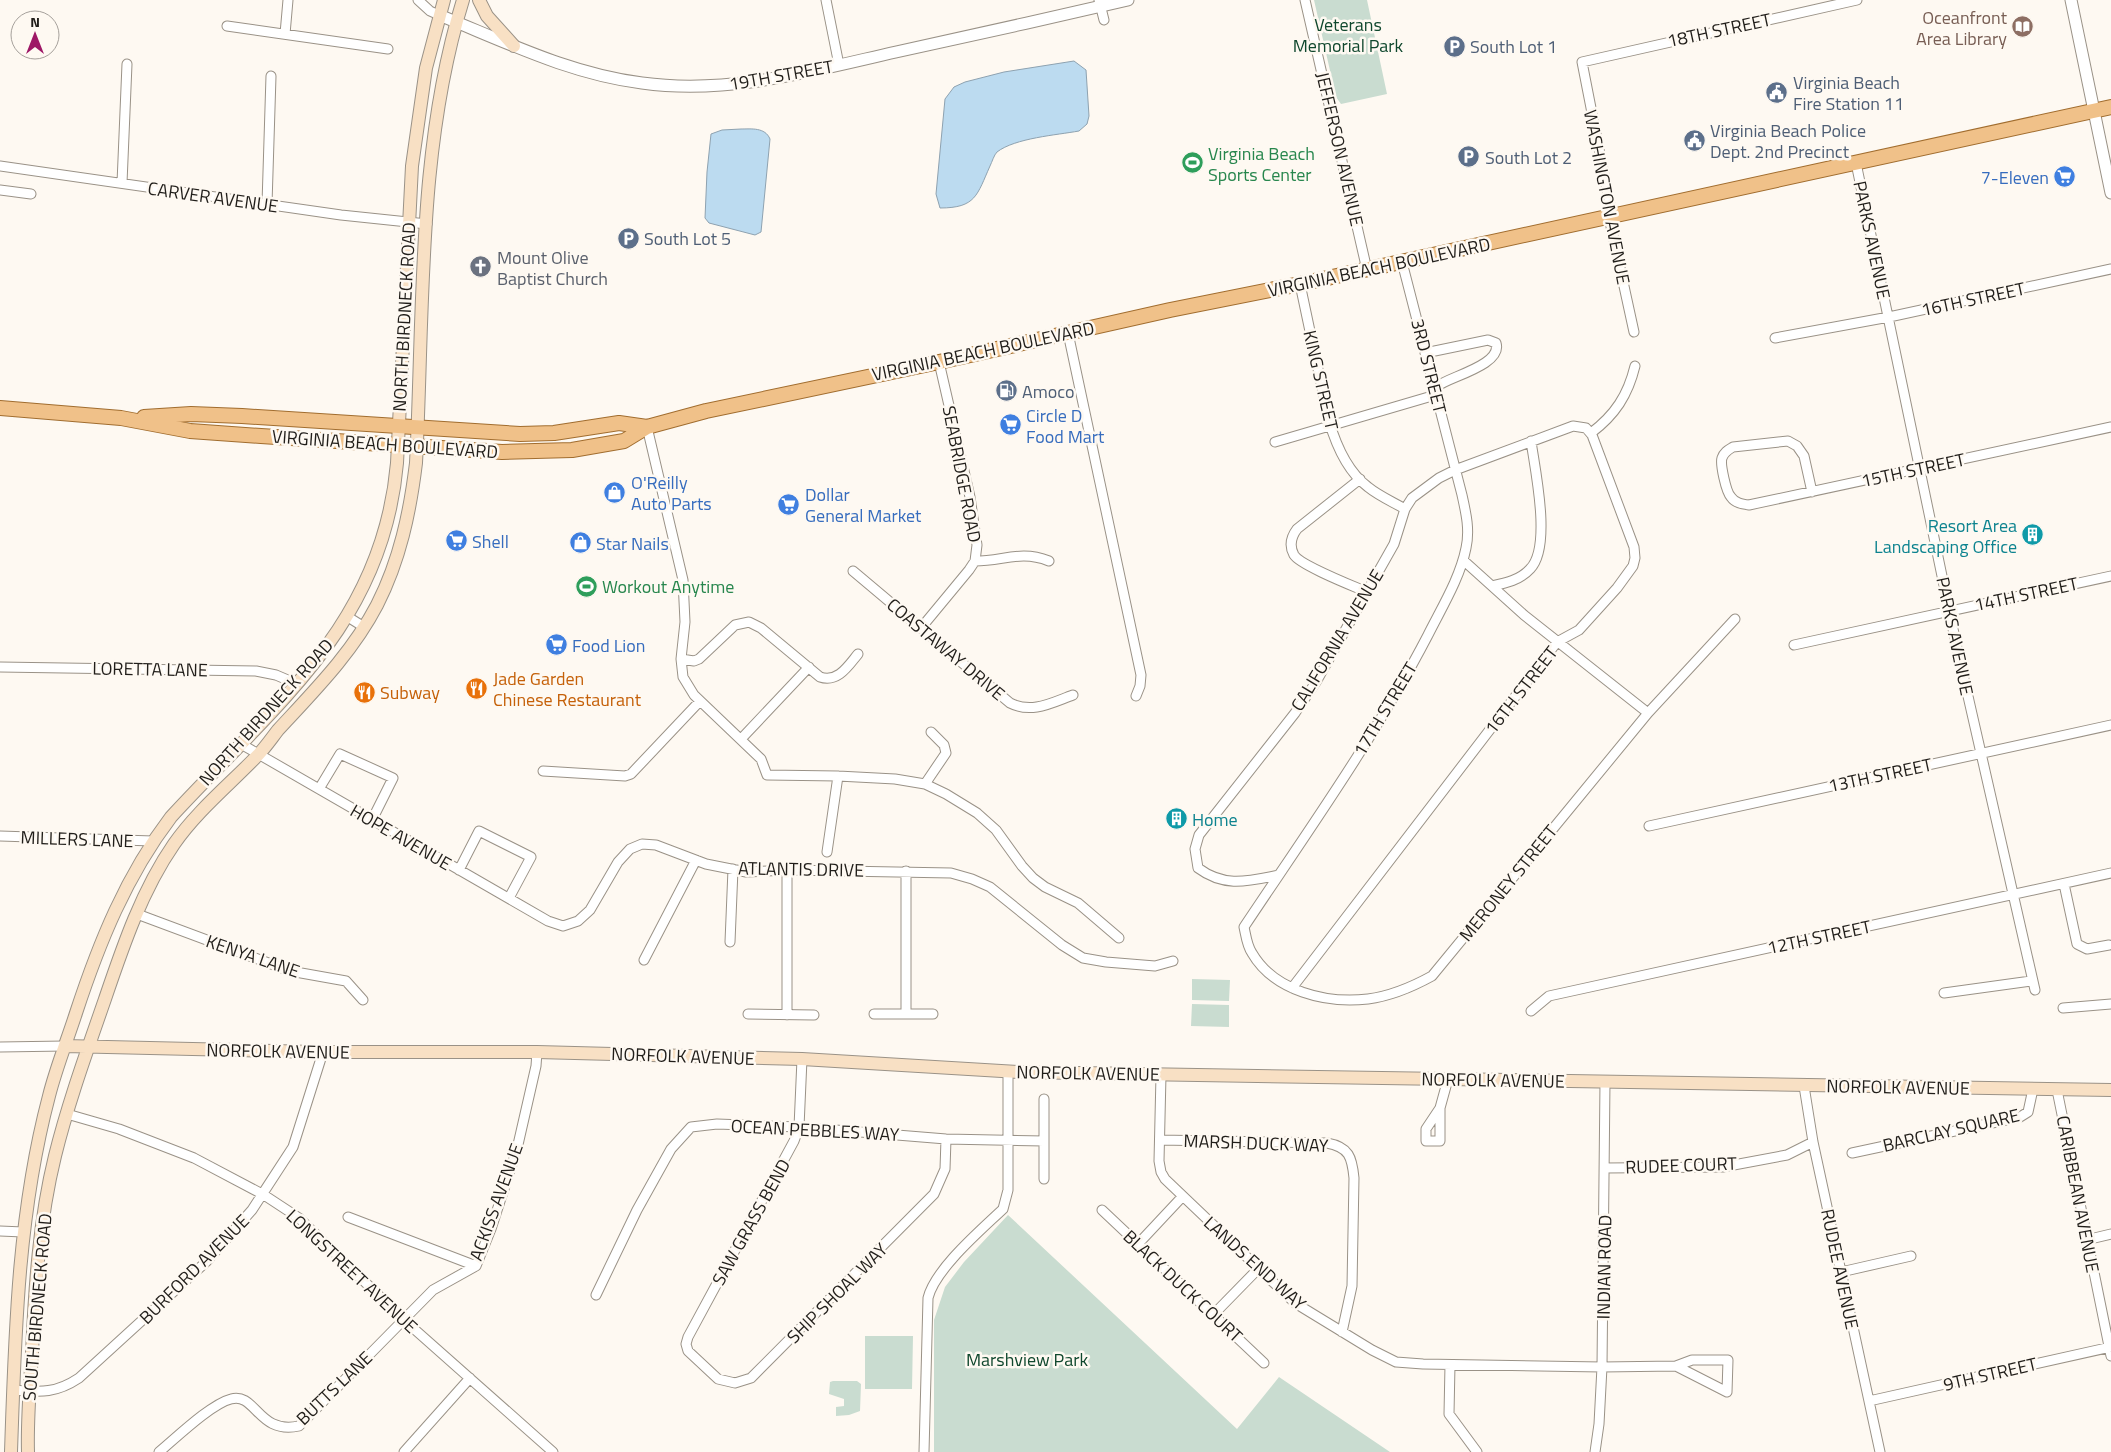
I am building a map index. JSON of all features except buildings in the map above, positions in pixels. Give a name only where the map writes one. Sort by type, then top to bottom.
[{"type":"main road","name":"NORTH BIRDNECK ROAD","points":[[65,1046],[92,965],[108,925],[128,884],[154,841],[171,817],[313,666],[348,617],[366,582],[384,539],[396,482],[408,222],[417,125],[426,68],[444,0]]},
{"type":"main road","name":"NORTH BIRDNECK ROAD","points":[[88,1047],[126,938],[155,874],[175,842],[189,824],[259,754],[315,692],[364,628],[387,583],[404,534],[411,500],[417,447],[430,168],[438,107],[456,22],[463,0]]},
{"type":"main road","points":[[479,0],[486,16],[514,46]]},
{"type":"main road","name":"VIRGINIA BEACH BOULEVARD","points":[[0,408],[121,418],[190,431],[510,452],[572,450],[624,441],[646,427],[706,411],[939,362],[1170,310],[1368,270],[2111,107]]},
{"type":"main road","name":"VIRGINIA BEACH BOULEVARD","points":[[121,418],[200,414],[527,434],[554,433],[619,423],[646,427]]},
{"type":"main road","name":"NORFOLK AVENUE","points":[[65,1046],[323,1052],[537,1052],[802,1059],[1008,1072],[2111,1090]]},
{"type":"main road","name":"SOUTH BIRDNECK ROAD","points":[[11,1452],[16,1296],[23,1232],[48,1097],[65,1046]]},
{"type":"main road","name":"SOUTH BIRDNECK ROAD","points":[[28,1452],[36,1278],[41,1230],[54,1158],[88,1047]]},
{"type":"street","points":[[285,34],[288,0]]},
{"type":"street","points":[[418,0],[430,11],[439,15]]},
{"type":"street","points":[[826,0],[839,65]]},
{"type":"street","name":"19TH STREET","points":[[439,15],[551,61],[589,73],[669,86],[733,85],[765,81],[839,65],[1100,3],[1128,0]]},
{"type":"street","name":"JEFFERSON AVENUE","points":[[1305,0],[1368,270]]},
{"type":"street","name":"18TH STREET","points":[[1582,62],[1857,0]]},
{"type":"street","points":[[2071,0],[2111,193]]},
{"type":"street","points":[[1100,3],[1104,20]]},
{"type":"street","points":[[227,26],[388,49]]},
{"type":"street","name":"WASHINGTON AVENUE","points":[[1582,62],[1611,210],[1610,217],[1634,332]]},
{"type":"street","points":[[122,183],[127,64]]},
{"type":"street","points":[[266,204],[271,76]]},
{"type":"street","name":"PARKS AVENUE","points":[[1856,163],[1949,611],[2034,990]]},
{"type":"street","name":"CARVER AVENUE","points":[[0,166],[266,204],[427,224]]},
{"type":"street","points":[[0,190],[31,194]]},
{"type":"street","name":"3RD STREET","points":[[1402,262],[1455,470]]},
{"type":"street","name":"16TH STREET","points":[[1775,338],[1888,317],[2111,269]]},
{"type":"street","name":"KING STREET","points":[[1300,284],[1330,427],[1344,457],[1360,479],[1368,487],[1405,509]]},
{"type":"street","points":[[1068,333],[1141,675],[1140,686],[1136,696]]},
{"type":"street","points":[[1275,442],[1432,396],[1438,386],[1471,371],[1496,353],[1497,348],[1496,343],[1488,340],[1425,353]]},
{"type":"street","name":"SEABRIDGE ROAD","points":[[921,628],[969,570],[974,561],[977,545],[970,497],[939,362]]},
{"type":"street","points":[[1405,509],[1412,498],[1423,489],[1455,470],[1573,426],[1586,428],[1591,433],[1607,420],[1618,407],[1626,394],[1636,366]]},
{"type":"street","points":[[646,427],[684,580],[685,622],[680,658],[683,677],[688,688],[700,701],[761,759],[767,775],[838,776],[925,784],[977,813],[996,830],[1033,878],[1045,887],[1078,903],[1119,938]]},
{"type":"street","name":"15TH STREET","points":[[1812,492],[1804,456],[1797,446],[1788,441],[1733,447],[1726,452],[1721,463],[1728,493],[1735,501],[1749,505],[1812,492],[1921,469],[2111,428]]},
{"type":"street","name":"16TH STREET","points":[[1292,988],[1558,642],[1579,630],[1617,588],[1633,566],[1635,558],[1634,547],[1591,433]]},
{"type":"street","points":[[1492,586],[1511,582],[1522,576],[1530,569],[1541,545],[1539,496],[1531,441]]},
{"type":"street","name":"17TH STREET","points":[[1244,928],[1382,718],[1446,598],[1463,560],[1468,532],[1467,518],[1455,470]]},
{"type":"street","points":[[1360,479],[1297,529],[1292,540],[1292,547],[1299,560],[1366,592]]},
{"type":"street","name":"CALIFORNIA AVENUE","points":[[1279,875],[1241,882],[1210,877],[1198,868],[1195,849],[1199,835],[1295,713],[1316,682],[1394,544],[1405,509]]},
{"type":"street","points":[[974,561],[988,561],[1027,555],[1049,561]]},
{"type":"street","points":[[1463,560],[1558,642],[1648,713]]},
{"type":"street","name":"COASTAWAY DRIVE","points":[[853,571],[1016,706],[1033,709],[1073,695]]},
{"type":"street","name":"14TH STREET","points":[[1794,645],[2111,576]]},
{"type":"street","points":[[348,617],[364,628]]},
{"type":"street","name":"MERONEY STREET","points":[[1244,928],[1250,952],[1260,966],[1276,981],[1292,988],[1328,998],[1367,999],[1401,991],[1432,976],[1648,713],[1735,620]]},
{"type":"street","points":[[680,658],[694,661],[699,659],[735,625],[749,622],[761,628],[820,677],[832,678],[842,672],[858,654]]},
{"type":"street","name":"LORETTA LANE","points":[[0,667],[256,671],[276,675],[297,684]]},
{"type":"street","points":[[740,739],[809,668]]},
{"type":"street","points":[[543,771],[625,776],[631,774],[700,701]]},
{"type":"street","name":"13TH STREET","points":[[1649,826],[2111,725]]},
{"type":"street","points":[[925,784],[946,753],[944,745],[930,732]]},
{"type":"street","name":"HOPE AVENUE","points":[[241,744],[548,921],[563,926]]},
{"type":"street","points":[[319,789],[340,754],[393,778],[372,820]]},
{"type":"street","points":[[827,852],[838,776]]},
{"type":"street","points":[[459,870],[479,830],[531,857],[509,898]]},
{"type":"street","name":"MILLERS LANE","points":[[0,836],[154,841]]},
{"type":"street","name":"ATLANTIS DRIVE","points":[[563,926],[578,921],[590,910],[618,862],[630,849],[642,844],[656,845],[696,860],[746,872],[787,870],[951,873],[990,887],[1062,945],[1084,958],[1106,962],[1155,966],[1173,961]]},
{"type":"street","points":[[644,960],[696,860]]},
{"type":"street","points":[[730,942],[733,869]]},
{"type":"street","points":[[787,870],[787,1015]]},
{"type":"street","points":[[906,871],[906,1014]]},
{"type":"street","name":"12TH STREET","points":[[1531,1011],[1549,996],[2111,873]]},
{"type":"street","points":[[2064,884],[2077,944],[2087,949],[2109,945]]},
{"type":"street","name":"KENYA LANE","points":[[137,914],[290,971],[346,981],[363,1000]]},
{"type":"street","points":[[1944,993],[2031,981]]},
{"type":"street","points":[[2063,1008],[2111,1004]]},
{"type":"street","points":[[748,1014],[814,1015]]},
{"type":"street","points":[[874,1014],[933,1014]]},
{"type":"street","points":[[0,1047],[65,1046]]},
{"type":"street","name":"BURFORD AVENUE","points":[[13,1390],[47,1391],[64,1388],[80,1378],[206,1262],[228,1239],[264,1195],[293,1147],[323,1052]]},
{"type":"street","name":"ACKISS AVENUE","points":[[404,1320],[433,1290],[476,1266],[491,1229],[517,1149],[536,1066],[537,1052]]},
{"type":"street","name":"SAW GRASS BEND","points":[[688,1351],[686,1344],[688,1337],[781,1168],[800,1127],[802,1059]]},
{"type":"street","points":[[924,1452],[927,1306],[930,1289],[942,1272],[1003,1208],[1008,1190],[1008,1072]]},
{"type":"street","name":"LANDS END WAY","points":[[1161,1075],[1161,1172],[1182,1197],[1295,1303],[1342,1332],[1396,1362],[1450,1365],[1676,1366]]},
{"type":"street","points":[[1440,1108],[1448,1079]]},
{"type":"street","name":"INDIAN ROAD","points":[[1595,1452],[1599,1424],[1602,1367],[1605,1082]]},
{"type":"street","name":"RUDEE AVENUE","points":[[1804,1086],[1813,1142],[1880,1452]]},
{"type":"street","name":"BARCLAY SQUARE","points":[[1852,1153],[2020,1117],[2028,1112],[2033,1089]]},
{"type":"street","name":"CARIBBEAN AVENUE","points":[[2057,1090],[2086,1240],[2110,1350]]},
{"type":"street","points":[[1044,1099],[1044,1179]]},
{"type":"street","name":"LONGSTREET AVENUE","points":[[67,1114],[157,1142],[230,1176],[299,1218],[404,1320],[553,1452]]},
{"type":"street","name":"OCEAN PEBBLES WAY","points":[[596,1295],[671,1149],[691,1127],[717,1124],[800,1127],[946,1139],[1044,1141]]},
{"type":"street","name":"SHIP SHOAL WAY","points":[[688,1351],[722,1381],[735,1383],[751,1378],[934,1194],[945,1169],[946,1139]]},
{"type":"street","name":"MARSH DUCK WAY","points":[[1160,1140],[1327,1143],[1339,1145],[1347,1151],[1354,1178],[1352,1286],[1342,1332]]},
{"type":"street","name":"RUDEE COURT","points":[[1605,1168],[1723,1167],[1787,1155],[1813,1142]]},
{"type":"street","points":[[1138,1244],[1182,1197]]},
{"type":"street","name":"BLACK DUCK COURT","points":[[1102,1210],[1264,1363]]},
{"type":"street","points":[[348,1217],[476,1266]]},
{"type":"street","points":[[0,1231],[23,1232]]},
{"type":"street","points":[[2086,1240],[2111,1234]]},
{"type":"street","points":[[1841,1272],[1911,1256]]},
{"type":"street","points":[[1214,1315],[1258,1269]]},
{"type":"street","name":"BUTTS LANE","points":[[159,1452],[217,1405],[232,1398],[245,1400],[271,1424],[286,1428],[299,1426],[404,1320]]},
{"type":"street","name":"9TH STREET","points":[[1869,1401],[2110,1350]]},
{"type":"street","points":[[1692,1360],[1728,1360],[1727,1392],[1719,1388],[1676,1366],[1692,1360]]},
{"type":"street","points":[[1450,1365],[1449,1414],[1477,1452]]},
{"type":"street","points":[[404,1452],[470,1378]]},
{"type":"green space","name":"Veterans Memorial Park","points":[[1314,0],[1367,0],[1387,94],[1341,104],[1336,97]]},
{"type":"green space","points":[[1192,979],[1230,980],[1229,1001],[1192,1000]]},
{"type":"green space","points":[[1192,1004],[1229,1005],[1229,1027],[1191,1026]]},
{"type":"green space","name":"Marshview Park","points":[[1008,1215],[1237,1429],[1279,1377],[1390,1452],[934,1452],[934,1320],[945,1287],[964,1262]]},
{"type":"green space","points":[[865,1336],[913,1336],[912,1389],[865,1389]]},
{"type":"green space","points":[[857,1381],[861,1384],[860,1411],[849,1415],[836,1416],[836,1407],[844,1406],[844,1399],[829,1394],[830,1382]]},
{"type":"water","points":[[1074,61],[1086,70],[1089,116],[1087,124],[1079,131],[1025,140],[1005,147],[995,155],[974,198],[961,206],[940,208],[936,194],[945,99],[954,87],[965,82],[1004,72]]},
{"type":"water","points":[[741,129],[765,132],[770,139],[761,232],[755,235],[709,223],[705,218],[711,134],[722,130]]},
{"type":"place","name":"Oceanfront Area Library","points":[[2023,27]]},
{"type":"place","name":"South Lot 1","points":[[1454,46]]},
{"type":"place","name":"Virginia Beach Fire Station 11","points":[[1777,92]]},
{"type":"place","name":"Virginia Beach Police Dept. 2nd Precinct","points":[[1694,140]]},
{"type":"place","name":"South Lot 2","points":[[1469,157]]},
{"type":"place","name":"Virginia Beach Sports Center","points":[[1192,163]]},
{"type":"place","name":"7-Eleven","points":[[2065,177]]},
{"type":"place","name":"South Lot 5","points":[[628,238]]},
{"type":"place","name":"Mount Olive Baptist Church","points":[[481,267]]},
{"type":"place","name":"Amoco","points":[[1006,391]]},
{"type":"place","name":"Circle D Food Mart","points":[[1010,425]]},
{"type":"place","name":"O'Reilly Auto Parts","points":[[615,492]]},
{"type":"place","name":"Dollar General Market","points":[[789,504]]},
{"type":"place","name":"Resort Area Landscaping Office","points":[[2033,535]]},
{"type":"place","name":"Shell","points":[[456,541]]},
{"type":"place","name":"Star Nails","points":[[580,543]]},
{"type":"place","name":"Workout Anytime","points":[[586,586]]},
{"type":"place","name":"Food Lion","points":[[556,645]]},
{"type":"place","name":"Jade Garden Chinese Restaurant","points":[[477,688]]},
{"type":"place","name":"Subway","points":[[364,692]]},
{"type":"place","name":"Home","points":[[1176,819]]}]
